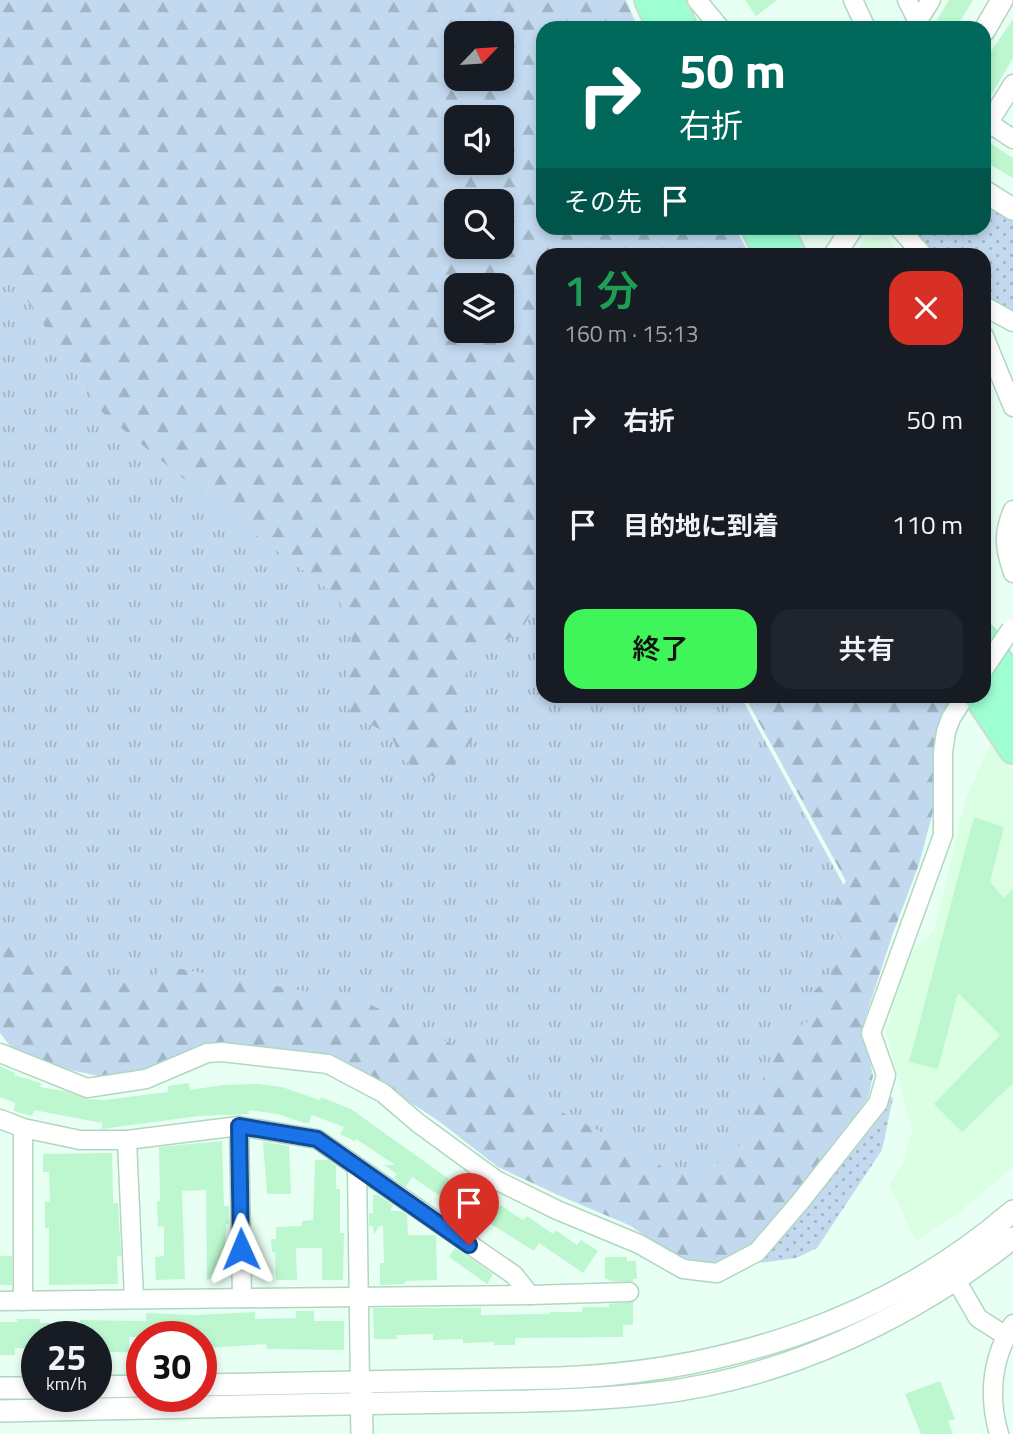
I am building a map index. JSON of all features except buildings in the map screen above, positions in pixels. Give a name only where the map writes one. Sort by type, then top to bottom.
[{"type":"main road","points":[[648,0],[658,21]]},
{"type":"main road","points":[[671,0],[681,21]]},
{"type":"main road","points":[[991,626],[1013,657]]},
{"type":"main road","points":[[991,648],[1013,681]]},
{"type":"main road","points":[[991,682],[1013,717]]},
{"type":"main road","points":[[972,703],[1013,750]]},
{"type":"street","points":[[697,0],[714,21]]},
{"type":"street","points":[[853,0],[863,21]]},
{"type":"street","points":[[907,0],[914,21]]},
{"type":"street","points":[[917,21],[931,0]]},
{"type":"street","points":[[990,21],[1002,0]]},
{"type":"street","points":[[991,118],[1013,84]]},
{"type":"street","points":[[991,128],[1013,139]]},
{"type":"street","points":[[991,195],[1013,209]]},
{"type":"street","points":[[991,313],[1013,322]]},
{"type":"street","points":[[991,353],[1013,407]]},
{"type":"street","points":[[1013,510],[1006,527],[1006,551],[1013,573]]},
{"type":"street","points":[[991,660],[1012,628]]},
{"type":"street","points":[[0,1053],[87,1088],[146,1079],[207,1053],[222,1052],[328,1064],[383,1093],[418,1123],[496,1180],[557,1210],[639,1244],[683,1269],[718,1273],[757,1252],[878,1102],[886,1075],[871,1033],[943,835],[943,752],[946,732],[951,718],[964,703]]},
{"type":"street","points":[[0,1119],[23,1128],[80,1140],[127,1140],[239,1126],[317,1139],[514,1275],[530,1295]]},
{"type":"street","points":[[239,1126],[242,1298]]},
{"type":"street","points":[[23,1128],[23,1301]]},
{"type":"street","points":[[127,1140],[134,1299]]},
{"type":"street","points":[[357,1168],[362,1434]]},
{"type":"street","points":[[0,1411],[361,1394],[607,1376],[681,1366],[755,1349],[815,1330],[871,1305],[974,1243],[1013,1212]]},
{"type":"street","points":[[217,1386],[361,1394],[606,1398],[651,1394],[711,1383],[817,1352],[886,1320],[956,1280],[1013,1238]]},
{"type":"street","points":[[956,1280],[978,1318],[1009,1330],[993,1375],[999,1434]]},
{"type":"street","points":[[0,1301],[629,1292]]},
{"type":"street","points":[[0,1388],[21,1388]]},
{"type":"shaded area","points":[[885,235],[895,248],[859,248],[866,238]]},
{"type":"shaded area","points":[[991,742],[1013,770],[1013,1168],[952,1218],[916,1242],[889,1184],[903,1163],[912,1131],[886,1031],[907,959],[935,929],[965,801]]},
{"type":"green space","points":[[0,0],[626,0],[635,21],[536,21],[536,235],[739,235],[746,248],[536,248],[536,605],[518,635],[468,654],[462,705],[482,725],[443,782],[401,759],[391,735],[350,714],[346,685],[352,636],[338,597],[221,509],[103,413],[0,260]]},
{"type":"green space","points":[[0,188],[536,498],[536,703],[744,703],[884,959],[724,1227],[395,1040],[49,973],[0,932]]},
{"type":"green space","points":[[991,196],[1013,210],[1013,317],[991,305],[991,248],[918,248],[906,235],[991,235]]},
{"type":"green space","points":[[748,703],[951,703],[939,728],[934,808],[919,864],[863,1025],[873,1076],[868,1098],[811,1178],[753,1247],[717,1266],[681,1262],[631,1226],[498,1167],[440,1122],[333,1055],[208,1044],[154,1071],[112,1079],[43,1064],[13,1050],[0,1033],[0,919],[44,959],[143,988],[164,966],[365,1002],[489,1062],[565,1114],[638,1150],[672,1174],[714,1166],[750,1137],[750,1108],[781,1038],[813,1018],[814,991],[829,977],[845,945],[828,914],[846,881]]},
{"type":"green space","points":[[883,1093],[893,1098],[882,1150],[817,1248],[796,1258],[761,1263],[770,1244]]},
{"type":"route","points":[[241,1249],[239,1126],[317,1139],[469,1245]]}]
